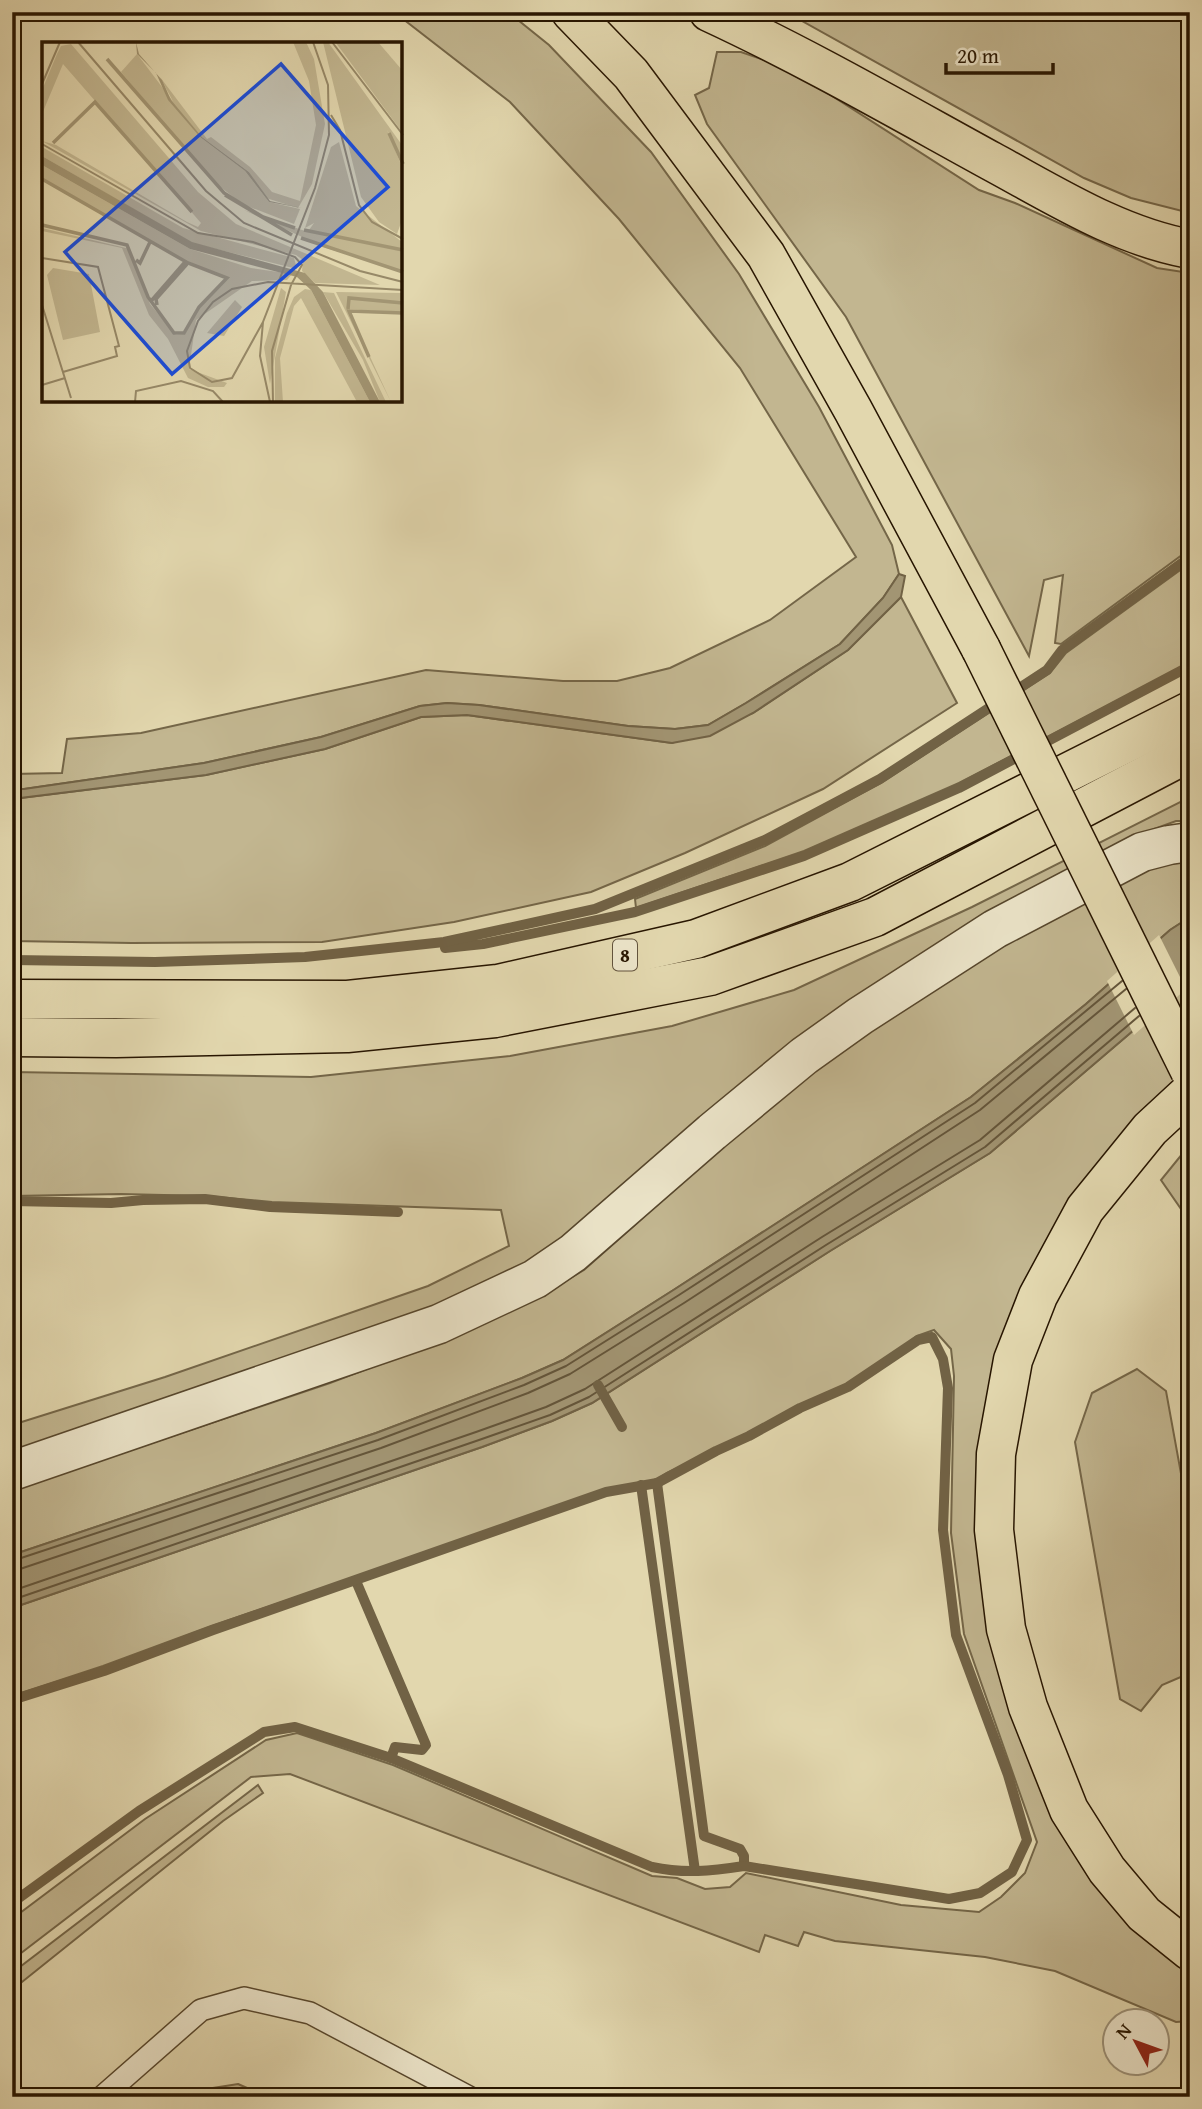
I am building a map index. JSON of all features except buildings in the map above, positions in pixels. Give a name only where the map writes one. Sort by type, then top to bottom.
[{"type":"main road","points":[[571,12],[631,74],[766,255],[853,410],[981,649],[1190,1071]]},
{"type":"main road","points":[[709,12],[769,40],[1080,211],[1165,244],[1190,249]]},
{"type":"main road","name":"8","points":[[12,999],[348,1000],[498,984],[696,939],[850,883],[1190,711]]},
{"type":"main road","name":"8","points":[[12,1037],[116,1038],[347,1033],[495,1018],[710,976],[875,917],[1190,751]]},
{"type":"main road","points":[[1190,1092],[1150,1129],[1085,1209],[1038,1296],[1013,1360],[996,1454],[994,1531],[1006,1629],[1028,1707],[1069,1810],[1107,1870],[1143,1914],[1190,1951]]},
{"type":"street","points":[[12,1471],[439,1324],[535,1279],[573,1253],[804,1056],[860,1016],[995,929],[1142,852],[1190,842]]},
{"type":"lane","points":[[102,2097],[201,2010],[244,1998],[310,2013],[469,2097]]},
{"type":"shaded area","points":[[394,12],[508,12],[549,45],[651,152],[739,274],[819,407],[892,545],[899,574],[883,598],[840,644],[708,725],[675,729],[628,726],[447,703],[420,706],[321,737],[204,763],[12,789],[12,774],[62,773],[67,739],[141,733],[426,670],[563,681],[617,681],[670,668],[770,620],[856,557],[740,368],[619,219],[510,102]]},
{"type":"shaded area","points":[[786,12],[1190,12],[1190,213],[1131,198],[1084,178]]},
{"type":"shaded area","points":[[717,52],[741,52],[790,69],[979,190],[1015,203],[1157,268],[1190,273],[1190,549],[1061,644],[1055,643],[1063,575],[1044,580],[1029,656],[846,317],[707,124],[695,95],[709,88]]},
{"type":"shaded area","points":[[1190,563],[1190,663],[959,783],[804,851],[636,908],[635,899],[765,846],[881,783],[1050,673],[1066,653]]},
{"type":"shaded area","points":[[901,597],[957,703],[823,789],[685,853],[591,892],[454,922],[322,942],[12,941],[12,799],[206,775],[325,749],[421,717],[467,715],[672,743],[753,713],[848,650]]},
{"type":"shaded area","points":[[1190,797],[1190,821],[1176,821],[1135,836],[545,1253],[465,1299],[12,1456],[12,1425],[165,1377],[428,1286],[509,1246],[501,1210],[272,1202],[206,1196],[12,1196],[12,1072],[311,1077],[510,1056],[672,1026],[794,990],[972,907]]},
{"type":"shaded area","points":[[1174,862],[1190,863],[1190,917],[1170,930],[1086,1004],[971,1097],[563,1360],[376,1433],[12,1555],[12,1490],[330,1383],[443,1340],[540,1296],[584,1270],[719,1144],[808,1073],[1001,945],[1144,868]]},
{"type":"shaded area","points":[[1190,982],[1190,1071],[1002,1341],[983,1418],[978,1514],[1016,1714],[1170,1957],[1190,1970],[1190,2021],[1176,2022],[1170,2019],[1170,2008],[1143,2008],[1055,1971],[985,1957],[835,1941],[804,1932],[798,1946],[765,1935],[759,1952],[290,1774],[251,1777],[12,1960],[12,1919],[145,1819],[266,1740],[297,1733],[393,1765],[652,1876],[677,1878],[705,1889],[730,1887],[746,1873],[901,1905],[979,1912],[1001,1897],[1025,1873],[1037,1842],[964,1634],[951,1533],[954,1376],[951,1349],[934,1330],[917,1336],[886,1360],[847,1384],[654,1481],[606,1489],[12,1696],[12,1608],[482,1447],[592,1403],[830,1251],[990,1153]]},
{"type":"shaded area","points":[[1183,1153],[1190,1163],[1190,1222],[1161,1180]]},
{"type":"shaded area","points":[[1137,1369],[1166,1391],[1190,1523],[1190,1673],[1162,1685],[1141,1711],[1120,1699],[1075,1442],[1092,1393]]},
{"type":"shaded area","points":[[258,1785],[263,1793],[223,1821],[12,1990],[12,1973]]},
{"type":"shaded area","points":[[238,2084],[268,2097],[203,2097],[213,2088]]},
{"type":"water","points":[[899,574],[905,576],[901,597],[848,650],[753,713],[710,736],[672,743],[467,715],[421,717],[325,749],[206,775],[12,799],[12,789],[204,763],[321,737],[420,706],[447,703],[628,726],[675,729],[708,725],[840,644],[883,598]]},
{"type":"water","points":[[1190,917],[1190,982],[990,1153],[830,1251],[592,1403],[482,1447],[12,1608],[12,1555],[376,1433],[563,1360],[971,1097],[1086,1004],[1170,930]]},
{"type":"pier","points":[[1159,935],[1186,989],[1134,1035],[1107,981]]},
{"type":"waterway","points":[[12,960],[155,962],[305,957],[444,942],[595,909],[765,840],[880,779],[1047,670],[1062,650],[1190,557]]},
{"type":"waterway","points":[[445,948],[483,944],[635,912],[804,856],[959,788],[1190,666]]},
{"type":"waterway","points":[[12,1201],[111,1203],[205,1199],[270,1207],[398,1212]]},
{"type":"waterway","points":[[12,1700],[104,1671],[606,1492],[657,1483],[800,1408],[848,1387],[918,1340],[932,1337],[943,1359],[948,1388],[943,1530],[956,1635],[1008,1775],[1027,1840],[1012,1872],[980,1893],[949,1899],[744,1866],[698,1871],[664,1869],[652,1867],[391,1758],[295,1727],[264,1732],[139,1811],[12,1903]]},
{"type":"waterway","points":[[598,1385],[622,1427]]},
{"type":"waterway","points":[[657,1483],[704,1836],[740,1849],[744,1856],[744,1866]]},
{"type":"waterway","points":[[641,1485],[695,1871]]},
{"type":"waterway","points":[[356,1581],[426,1745],[422,1750],[395,1747],[391,1758]]}]
